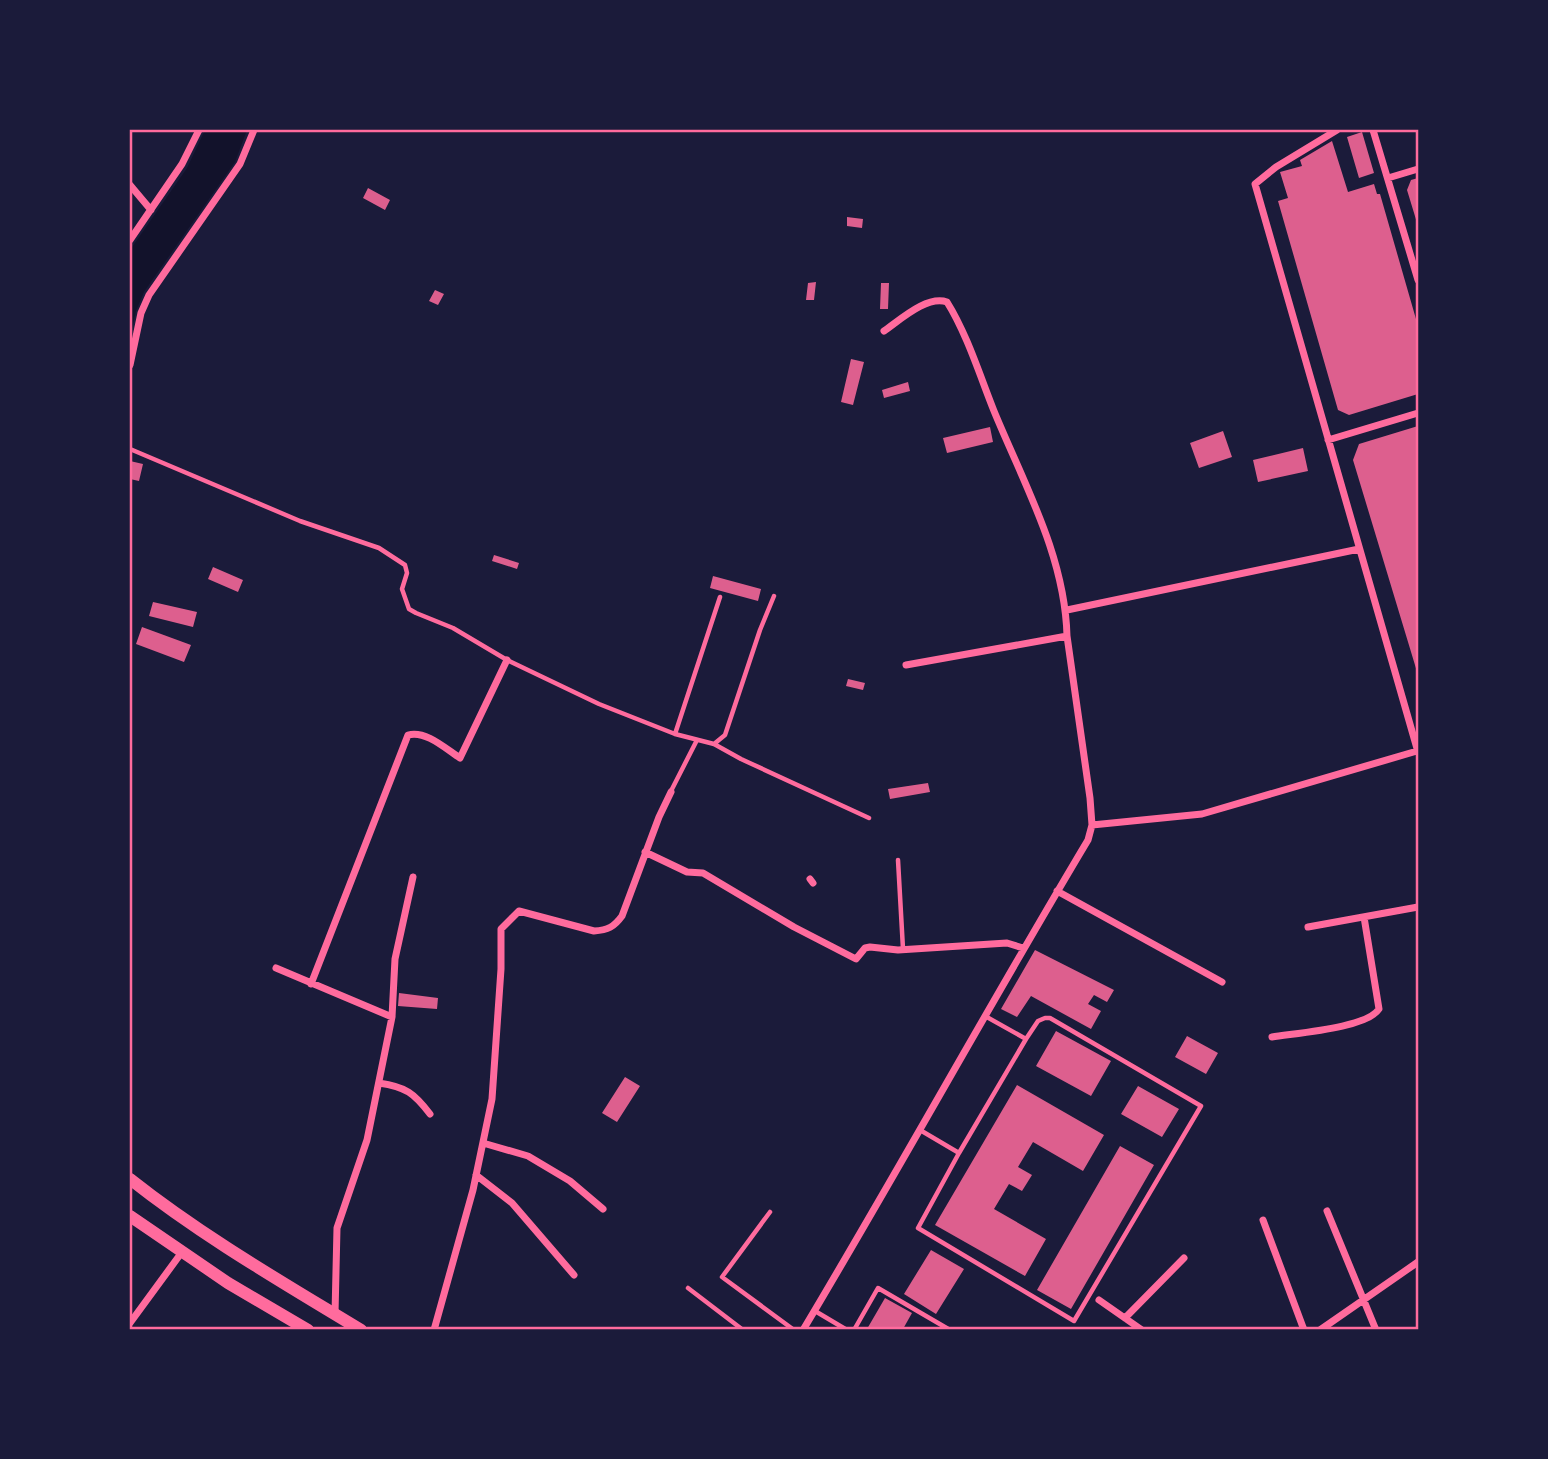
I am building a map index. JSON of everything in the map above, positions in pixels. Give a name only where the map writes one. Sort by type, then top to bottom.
[{"type":"main road","points":[[130,1179],[221,1244],[361,1329]]},
{"type":"main road","points":[[130,1216],[228,1283],[308,1329]]},
{"type":"street","points":[[130,240],[182,164],[199,130]]},
{"type":"street","points":[[130,365],[141,313],[149,295],[240,164],[254,130]]},
{"type":"street","points":[[1092,825],[1202,814],[1418,752],[1255,184],[1276,167],[1337,130]]},
{"type":"street","points":[[1373,130],[1419,280]]},
{"type":"street","points":[[1388,178],[1419,169]]},
{"type":"street","points":[[130,185],[151,210]]},
{"type":"street","points":[[803,1329],[1088,840],[1092,825],[1067,610],[1040,516],[947,302],[940,299],[928,302],[884,331]]},
{"type":"street","points":[[1328,440],[1419,413]]},
{"type":"street","points":[[1067,610],[1359,549]]},
{"type":"street","points":[[906,665],[1068,636]]},
{"type":"street","points":[[311,984],[408,735],[418,734],[430,739],[460,758],[507,660]]},
{"type":"street","points":[[434,1329],[476,1175],[492,1099],[501,970],[501,929],[519,911],[594,931],[607,930],[615,925],[671,792]]},
{"type":"street","points":[[645,852],[687,872],[703,873],[856,959],[868,947],[904,949],[1007,943],[1023,948]]},
{"type":"street","points":[[335,1314],[337,1228],[367,1140],[392,1017],[395,959],[413,877]]},
{"type":"street","points":[[1057,891],[1223,982]]},
{"type":"street","points":[[1308,927],[1419,908]]},
{"type":"street","points":[[1272,1037],[1357,1023],[1375,1016],[1379,1009],[1364,917]]},
{"type":"street","points":[[276,968],[392,1017]]},
{"type":"street","points":[[379,1083],[400,1086],[411,1092],[430,1114]]},
{"type":"street","points":[[483,1143],[528,1156],[570,1181],[603,1209]]},
{"type":"street","points":[[476,1175],[512,1203],[574,1275]]},
{"type":"street","points":[[1327,1211],[1376,1329]]},
{"type":"street","points":[[1263,1220],[1304,1329]]},
{"type":"street","points":[[130,1323],[182,1252]]},
{"type":"street","points":[[1125,1318],[1184,1258]]},
{"type":"street","points":[[1320,1329],[1419,1262]]},
{"type":"street","points":[[1098,1300],[1142,1329]]},
{"type":"lane","points":[[130,449],[300,520],[388,553],[405,565],[407,573],[402,589],[409,609],[453,628],[507,660],[599,704],[675,734],[714,744],[869,818]]},
{"type":"lane","points":[[714,744],[725,735],[774,596]]},
{"type":"lane","points":[[675,734],[720,597]]},
{"type":"lane","points":[[671,792],[697,740]]},
{"type":"lane","points":[[898,859],[904,949]]},
{"type":"lane","points":[[985,1015],[1026,1039]]},
{"type":"lane","points":[[1051,1018],[1201,1105],[1074,1321],[918,1228],[958,1153],[1038,1021],[1051,1018]]},
{"type":"lane","points":[[920,1130],[958,1153]]},
{"type":"lane","points":[[770,1212],[722,1277],[794,1329]]},
{"type":"lane","points":[[688,1288],[743,1329]]},
{"type":"lane","points":[[854,1329],[878,1288],[950,1329]]},
{"type":"lane","points":[[814,1311],[847,1329]]},
{"type":"shaded area","points":[[205,130],[247,130],[235,162],[144,292],[130,337],[130,250],[187,168]]},
{"type":"building","points":[[1362,132],[1374,173],[1359,178],[1347,137]]},
{"type":"building","points":[[1332,141],[1348,192],[1374,184],[1377,194],[1380,194],[1418,326],[1418,394],[1349,415],[1338,410],[1278,201],[1288,198],[1280,172],[1302,166],[1300,160]]},
{"type":"building","points":[[1418,178],[1418,226],[1407,190],[1411,180]]},
{"type":"building","points":[[368,188],[390,200],[385,210],[363,198]]},
{"type":"building","points":[[847,217],[863,219],[862,228],[847,226]]},
{"type":"building","points":[[816,282],[814,300],[806,300],[808,283]]},
{"type":"building","points":[[881,283],[889,283],[888,309],[880,309]]},
{"type":"building","points":[[435,290],[444,294],[438,305],[429,301]]},
{"type":"building","points":[[851,359],[864,362],[853,405],[841,402]]},
{"type":"building","points":[[908,382],[910,391],[884,398],[882,390]]},
{"type":"building","points":[[1418,426],[1418,675],[1353,460],[1359,444]]},
{"type":"building","points":[[990,427],[993,442],[947,453],[943,438]]},
{"type":"building","points":[[1223,431],[1232,457],[1199,468],[1190,443]]},
{"type":"building","points":[[1303,448],[1308,471],[1258,482],[1253,460]]},
{"type":"building","points":[[130,461],[143,464],[139,481],[130,479]]},
{"type":"building","points":[[494,555],[519,563],[517,569],[492,561]]},
{"type":"building","points":[[213,567],[243,580],[238,592],[208,579]]},
{"type":"building","points":[[713,576],[761,589],[758,601],[710,588]]},
{"type":"building","points":[[153,602],[197,612],[193,627],[149,616]]},
{"type":"building","points":[[142,627],[191,645],[184,662],[136,644]]},
{"type":"building","points":[[848,679],[865,683],[863,690],[846,686]]},
{"type":"building","points":[[928,783],[930,792],[890,799],[888,789]]},
{"type":"building","points":[[1035,950],[1114,990],[1107,1002],[1094,995],[1088,1004],[1101,1011],[1091,1029],[1031,996],[1017,1017],[1001,1009]]},
{"type":"building","points":[[399,993],[438,998],[437,1009],[398,1006]]},
{"type":"building","points":[[1056,1031],[1111,1061],[1091,1096],[1036,1066]]},
{"type":"building","points":[[1187,1036],[1218,1053],[1206,1074],[1175,1057]]},
{"type":"building","points":[[625,1077],[640,1086],[617,1122],[602,1113]]},
{"type":"building","points":[[1017,1085],[1104,1135],[1083,1171],[1033,1142],[1018,1167],[1032,1175],[1022,1191],[1009,1184],[994,1209],[1046,1239],[1025,1276],[935,1225]]},
{"type":"building","points":[[1138,1086],[1179,1109],[1162,1137],[1121,1114]]},
{"type":"building","points":[[1120,1146],[1154,1165],[1071,1309],[1037,1290]]},
{"type":"building","points":[[931,1250],[964,1269],[936,1314],[904,1294]]},
{"type":"building","points":[[885,1298],[912,1313],[903,1329],[867,1329]]}]
